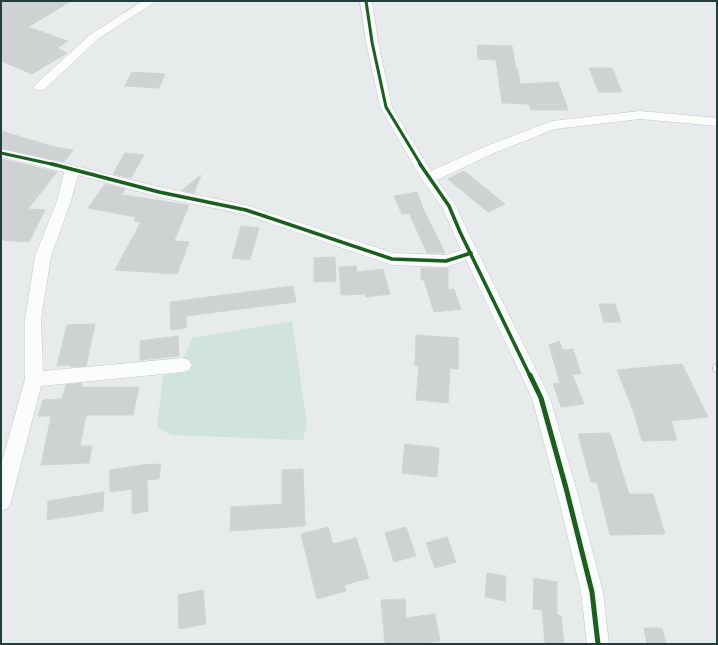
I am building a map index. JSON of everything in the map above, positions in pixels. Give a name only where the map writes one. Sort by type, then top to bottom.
[{"type":"street","points":[[40,88],[95,36],[151,1]]},
{"type":"street","points":[[366,1],[372,42],[386,107],[428,178],[449,206],[541,398],[566,488],[592,592],[598,644]]},
{"type":"street","points":[[428,178],[489,150],[552,125],[640,114],[717,122]]},
{"type":"street","points":[[1,153],[72,169],[159,192],[246,210],[392,259],[446,261],[471,253]]},
{"type":"street","points":[[1,502],[34,379],[32,320],[43,256],[64,201],[72,169]]},
{"type":"street","points":[[34,379],[183,365]]},
{"type":"shaded area","points":[[292,321],[307,424],[303,440],[172,435],[157,427],[163,376],[185,355],[192,338]]},
{"type":"building","points":[[1,1],[71,1],[28,27],[68,41],[57,48],[67,53],[32,74],[1,61]]},
{"type":"building","points":[[477,45],[512,46],[520,84],[558,82],[568,110],[531,110],[529,104],[502,103],[496,60],[478,59]]},
{"type":"building","points":[[589,68],[612,68],[622,92],[599,92]]},
{"type":"building","points":[[132,72],[165,74],[159,88],[125,86]]},
{"type":"building","points":[[1,131],[55,147],[73,150],[64,162],[1,148]]},
{"type":"building","points":[[125,153],[144,155],[131,178],[113,174]]},
{"type":"building","points":[[1,159],[57,172],[28,209],[45,210],[29,242],[1,240]]},
{"type":"building","points":[[464,171],[505,204],[488,212],[448,179]]},
{"type":"building","points":[[201,175],[194,193],[182,190]]},
{"type":"building","points":[[105,184],[125,189],[122,195],[189,205],[174,241],[189,242],[177,274],[115,270],[141,222],[134,221],[136,217],[88,208]]},
{"type":"building","points":[[417,192],[424,211],[445,253],[427,253],[409,213],[402,214],[394,196]]},
{"type":"building","points":[[241,226],[259,228],[250,260],[232,258]]},
{"type":"building","points":[[335,257],[336,281],[314,282],[314,258]]},
{"type":"building","points":[[356,266],[357,272],[383,269],[390,294],[366,297],[365,294],[341,295],[339,267]]},
{"type":"building","points":[[421,268],[448,268],[448,290],[454,289],[461,309],[434,312],[424,280],[421,280]]},
{"type":"building","points":[[293,286],[296,302],[186,316],[186,328],[171,330],[170,302]]},
{"type":"building","points":[[599,304],[615,304],[621,322],[604,322]]},
{"type":"building","points":[[95,324],[86,366],[57,366],[67,325]]},
{"type":"building","points":[[416,335],[458,338],[458,369],[450,368],[448,403],[416,400],[419,366],[415,366]]},
{"type":"building","points":[[178,336],[179,356],[140,360],[140,341]]},
{"type":"building","points":[[559,341],[563,350],[573,349],[581,374],[572,374],[584,404],[561,407],[553,384],[560,383],[549,345]]},
{"type":"building","points":[[682,364],[708,417],[671,421],[677,440],[642,441],[633,410],[617,370]]},
{"type":"building","points":[[82,383],[81,387],[139,387],[133,415],[86,415],[80,446],[92,446],[89,463],[41,465],[51,416],[38,416],[43,400],[62,399],[66,385]]},
{"type":"building","points":[[610,433],[629,494],[653,494],[665,534],[610,535],[597,482],[591,482],[578,434]]},
{"type":"building","points":[[405,444],[439,448],[437,477],[402,473]]},
{"type":"building","points":[[161,464],[159,479],[147,480],[148,511],[132,514],[132,489],[110,492],[110,470]]},
{"type":"building","points":[[303,469],[305,526],[230,531],[231,507],[282,504],[282,470]]},
{"type":"building","points":[[104,492],[103,511],[47,520],[48,501]]},
{"type":"building","points":[[328,527],[333,544],[356,538],[369,578],[344,585],[346,591],[317,599],[301,534]]},
{"type":"building","points":[[406,527],[416,556],[394,562],[385,533]]},
{"type":"building","points":[[447,537],[456,562],[435,568],[426,543]]},
{"type":"building","points":[[487,573],[506,576],[505,601],[485,597]]},
{"type":"building","points":[[534,578],[557,582],[557,615],[561,616],[564,644],[545,644],[542,610],[533,609]]},
{"type":"building","points":[[203,590],[206,624],[179,629],[178,595]]},
{"type":"building","points":[[405,599],[406,618],[435,614],[440,641],[421,644],[385,644],[381,600]]},
{"type":"building","points":[[644,628],[662,628],[666,644],[647,644]]},
{"type":"cycle path","points":[[366,1],[372,42],[386,107],[428,178],[449,206],[460,232],[541,398],[566,488],[592,592],[598,644]]},
{"type":"cycle path","points":[[1,153],[39,161],[159,192],[246,210],[392,259],[446,261],[471,253]]}]
